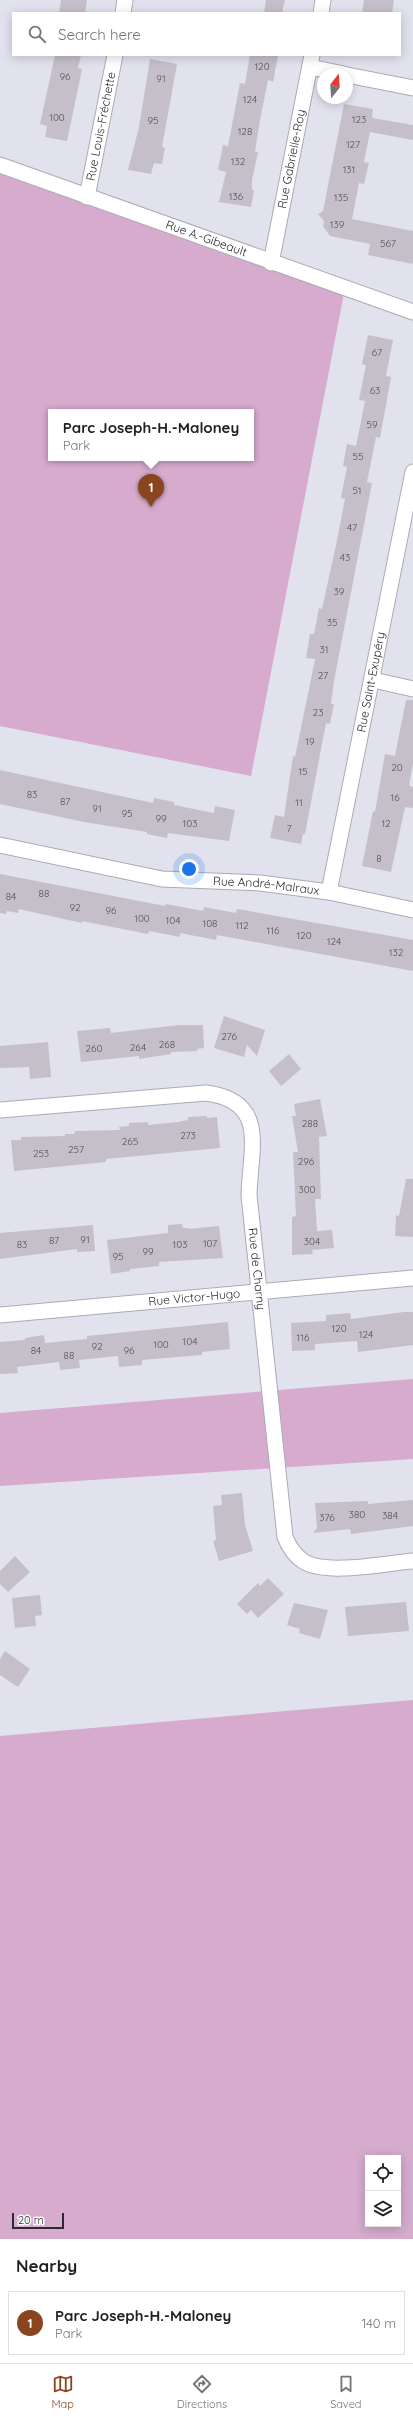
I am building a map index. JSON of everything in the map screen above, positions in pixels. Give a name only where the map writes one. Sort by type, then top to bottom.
[{"type":"street","points":[[123,12],[125,0]]},
{"type":"street","points":[[320,12],[323,0]]},
{"type":"street","name":"Rue Louis-Fréchette","points":[[87,197],[115,56]]},
{"type":"street","points":[[311,61],[330,68]]},
{"type":"street","name":"Rue Gabrielle-Roy","points":[[270,263],[311,61]]},
{"type":"street","points":[[353,75],[413,88]]},
{"type":"street","name":"Rue A.-Gibeault","points":[[0,165],[270,263],[413,312]]},
{"type":"street","name":"Rue Saint-Exupéry","points":[[328,892],[373,680],[413,472]]},
{"type":"street","points":[[373,680],[413,689]]},
{"type":"street","name":"Rue André-Malraux","points":[[0,845],[162,879],[260,883],[328,892],[413,910]]},
{"type":"street","name":"Rue de Charny","points":[[0,1110],[206,1093],[222,1095],[235,1101],[245,1110],[251,1123],[254,1138],[249,1195],[285,1537],[292,1551],[304,1562],[322,1567],[413,1561]]},
{"type":"street","name":"Rue Victor-Hugo","points":[[0,1315],[413,1278]]},
{"type":"shaded area","points":[[0,165],[345,288],[251,776],[0,726]]},
{"type":"shaded area","points":[[413,1379],[413,1459],[0,1486],[0,1413]]},
{"type":"shaded area","points":[[413,1700],[413,2239],[0,2239],[0,1736]]},
{"type":"building","points":[[61,0],[87,0],[85,12],[59,12]]},
{"type":"building","points":[[266,0],[285,0],[282,12],[264,12]]},
{"type":"building","points":[[364,0],[394,0],[392,12],[362,12]]},
{"type":"building","points":[[55,56],[81,56],[78,68],[82,69],[67,141],[45,137],[47,126],[40,124]]},
{"type":"building","points":[[250,56],[278,56],[273,82],[268,80],[260,120],[255,152],[258,152],[252,180],[252,190],[254,190],[251,207],[219,202],[226,172],[218,170],[223,145],[228,146],[240,83],[245,84]]},
{"type":"building","points":[[150,59],[177,64],[162,147],[165,148],[162,164],[154,163],[151,174],[128,170],[139,127]]},
{"type":"building","points":[[344,104],[373,109],[372,118],[413,125],[413,140],[370,132],[364,162],[369,163],[364,184],[359,183],[352,219],[413,231],[413,264],[368,255],[370,244],[330,236],[323,226],[324,221],[318,214],[323,211]]},
{"type":"building","points":[[368,335],[393,340],[386,376],[391,377],[380,438],[376,437],[367,482],[372,483],[334,681],[331,704],[334,704],[330,724],[326,723],[305,834],[303,834],[301,844],[270,838],[275,815],[284,817],[293,756],[295,757],[315,659],[306,658],[310,634],[314,634],[319,608],[322,609],[345,499],[341,498],[347,467],[343,466],[347,444],[356,446],[365,401],[359,400],[366,365],[362,364]]},
{"type":"building","points":[[406,700],[413,700],[413,764],[409,786],[413,787],[413,808],[405,807],[391,872],[362,866],[373,811],[375,812],[385,754],[395,756]]},
{"type":"building","points":[[0,770],[153,803],[154,798],[174,802],[174,805],[214,813],[215,806],[235,810],[229,841],[168,833],[167,838],[147,834],[147,832],[84,822],[0,804]]},
{"type":"building","points":[[0,874],[165,906],[166,904],[203,911],[204,907],[236,913],[237,909],[413,940],[413,971],[217,935],[216,940],[180,933],[180,937],[149,931],[148,934],[82,921],[82,923],[19,909],[18,913],[7,911],[6,914],[0,913]]},
{"type":"building","points":[[224,1016],[265,1030],[257,1056],[247,1045],[244,1057],[214,1048]]},
{"type":"building","points":[[179,1025],[203,1025],[204,1048],[197,1049],[197,1051],[171,1052],[171,1054],[139,1059],[139,1056],[81,1062],[77,1031],[110,1028],[111,1033]]},
{"type":"building","points":[[48,1042],[51,1077],[30,1079],[29,1067],[0,1068],[0,1046]]},
{"type":"building","points":[[289,1054],[301,1069],[281,1086],[269,1071]]},
{"type":"building","points":[[320,1099],[327,1136],[319,1137],[321,1199],[315,1199],[317,1231],[332,1230],[334,1248],[312,1250],[313,1254],[292,1255],[292,1217],[296,1216],[293,1152],[298,1152],[292,1116],[296,1116],[294,1104]]},
{"type":"building","points":[[207,1116],[207,1118],[217,1117],[220,1148],[106,1159],[106,1162],[14,1171],[11,1140],[21,1140],[21,1137],[65,1136],[65,1134],[74,1134],[75,1131],[120,1130],[119,1127],[129,1126],[129,1123],[148,1122],[148,1125],[188,1120],[188,1117]]},
{"type":"building","points":[[406,1179],[413,1179],[413,1237],[395,1236],[396,1215],[399,1216]]},
{"type":"building","points":[[182,1224],[183,1228],[189,1229],[219,1226],[223,1258],[159,1262],[159,1266],[130,1269],[130,1271],[111,1274],[107,1240],[168,1233],[168,1225]]},
{"type":"building","points":[[93,1225],[95,1251],[77,1252],[77,1249],[0,1259],[0,1233]]},
{"type":"building","points":[[413,1312],[413,1345],[358,1352],[357,1341],[315,1344],[315,1350],[292,1351],[291,1323],[326,1321],[326,1315],[350,1313],[351,1319]]},
{"type":"building","points":[[228,1322],[230,1349],[202,1352],[202,1355],[142,1360],[142,1365],[119,1367],[118,1356],[79,1360],[80,1368],[60,1370],[59,1362],[17,1367],[18,1373],[0,1374],[0,1342],[25,1340],[25,1338],[44,1335],[45,1343],[87,1339],[87,1336]]},
{"type":"building","points":[[242,1493],[245,1525],[253,1551],[219,1561],[213,1541],[216,1540],[213,1506],[222,1505],[221,1495]]},
{"type":"building","points":[[413,1500],[413,1526],[351,1534],[350,1529],[313,1533],[317,1528],[315,1503],[368,1501],[368,1504]]},
{"type":"building","points":[[15,1556],[30,1572],[8,1592],[0,1584],[0,1571]]},
{"type":"building","points":[[268,1578],[284,1594],[258,1618],[251,1610],[247,1614],[237,1604],[258,1583],[260,1586]]},
{"type":"building","points":[[40,1595],[42,1615],[35,1616],[36,1626],[15,1628],[12,1598]]},
{"type":"building","points":[[406,1602],[409,1631],[348,1636],[345,1607]]},
{"type":"building","points":[[294,1603],[328,1610],[320,1639],[299,1633],[300,1629],[287,1625]]},
{"type":"building","points":[[5,1651],[30,1669],[18,1687],[0,1675],[0,1659]]},
{"type":"place","name":"Parc Joseph-H.-Maloney","points":[[151,507]]}]
